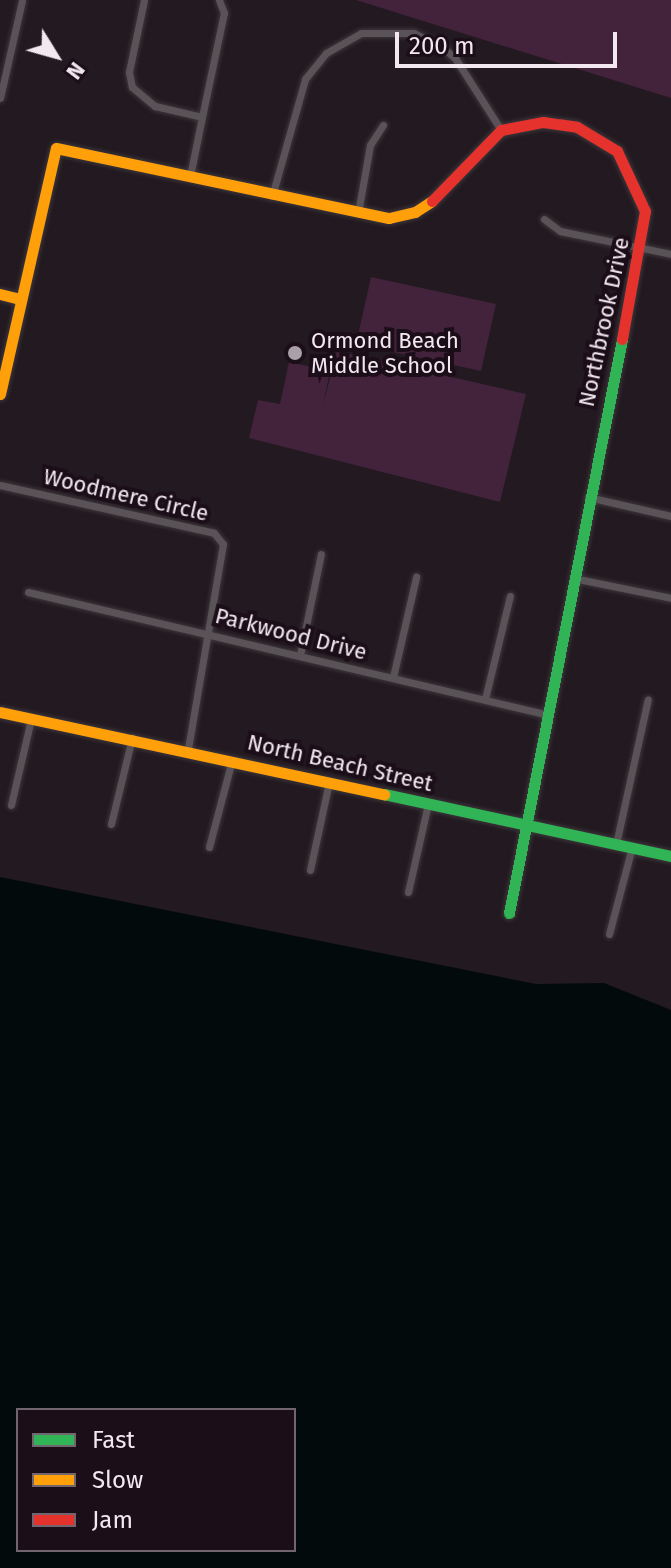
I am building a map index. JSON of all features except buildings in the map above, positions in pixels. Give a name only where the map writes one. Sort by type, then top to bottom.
[{"type":"street","points":[[0,98],[22,0]]},
{"type":"street","points":[[144,0],[129,72],[132,87],[155,106],[202,117]]},
{"type":"street","points":[[189,179],[224,13],[219,0]]},
{"type":"street","points":[[0,394],[56,148],[189,179],[358,215],[389,218],[423,208],[444,193],[501,130],[455,58],[443,48],[405,31],[361,33],[326,53],[305,79],[272,196]]},
{"type":"street","name":"Northbrook Drive","points":[[501,130],[543,122],[577,127],[617,151],[639,189],[645,211],[642,248],[588,497],[545,714],[529,825],[509,913]]},
{"type":"street","points":[[358,215],[370,145],[383,125]]},
{"type":"street","points":[[544,219],[560,231],[671,254]]},
{"type":"street","points":[[0,294],[20,299]]},
{"type":"street","name":"Woodmere Circle","points":[[0,485],[214,533],[224,548],[188,749]]},
{"type":"street","points":[[588,497],[670,513]]},
{"type":"street","points":[[300,655],[321,554]]},
{"type":"street","points":[[393,677],[416,577]]},
{"type":"street","points":[[573,578],[671,598]]},
{"type":"street","name":"Parkwood Drive","points":[[28,592],[545,714]]},
{"type":"street","points":[[485,699],[510,596]]},
{"type":"street","points":[[616,844],[648,699]]},
{"type":"street","name":"North Beach Street","points":[[0,712],[132,736],[671,856]]},
{"type":"street","points":[[11,805],[31,719]]},
{"type":"street","points":[[111,824],[132,736]]},
{"type":"street","points":[[209,847],[232,760]]},
{"type":"street","points":[[310,870],[329,782]]},
{"type":"street","points":[[408,892],[428,804]]},
{"type":"street","points":[[609,934],[632,847]]},
{"type":"shaded area","points":[[356,0],[671,0],[671,98]]},
{"type":"shaded area","points":[[371,277],[496,304],[481,371],[356,344]]},
{"type":"shaded area","points":[[337,351],[526,394],[500,502],[249,438],[258,400],[280,404],[289,362],[330,371],[323,405]]},
{"type":"shaded area","points":[[0,877],[536,984],[604,983],[671,1010],[671,1568],[0,1568]]},
{"type":"traffic: fast","points":[[509,913],[622,339]]},
{"type":"traffic: fast","points":[[384,794],[671,856]]},
{"type":"traffic: slow","points":[[0,394],[56,148],[389,218],[415,212],[432,201]]},
{"type":"traffic: slow","points":[[0,294],[20,299]]},
{"type":"traffic: slow","points":[[0,712],[384,794]]},
{"type":"traffic: jam","points":[[432,201],[501,130],[543,122],[577,127],[617,151],[645,211],[622,339]]},
{"type":"place","name":"Ormond Beach Middle School","points":[[295,353]]}]
